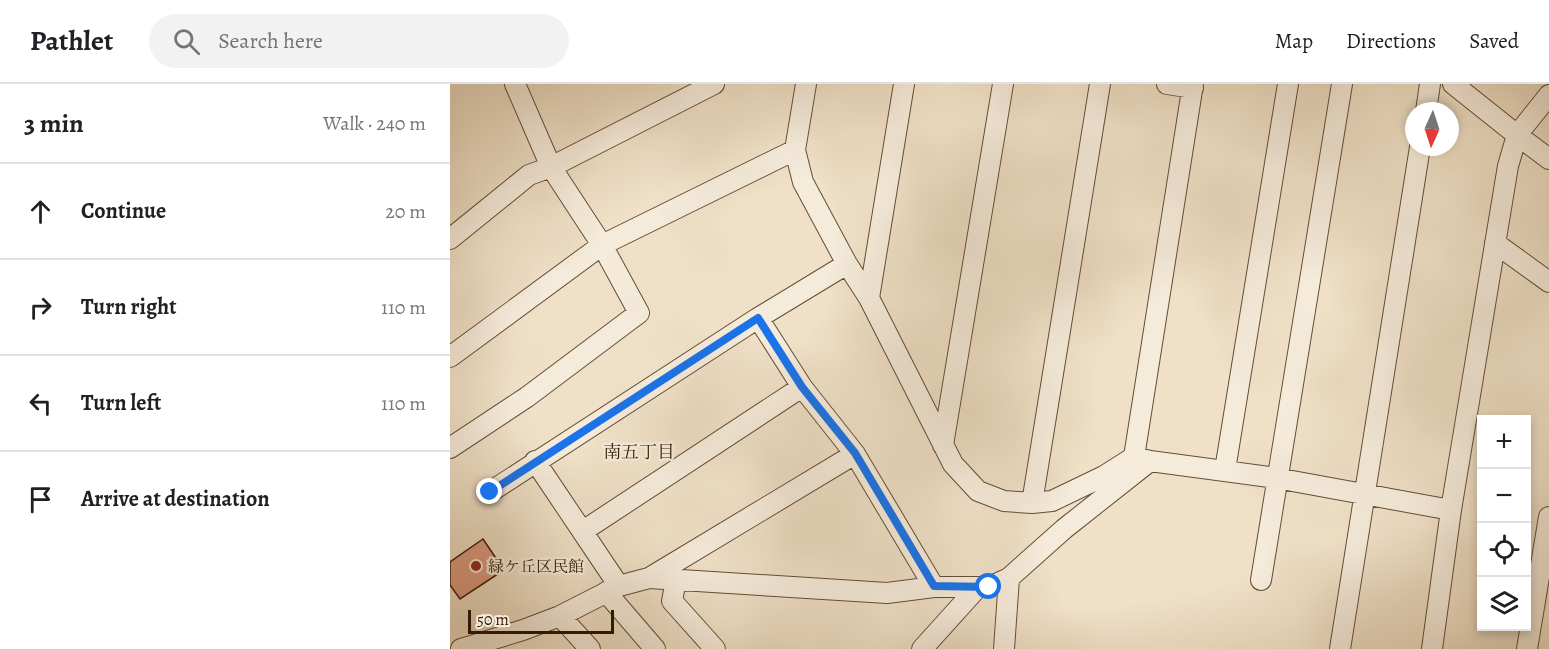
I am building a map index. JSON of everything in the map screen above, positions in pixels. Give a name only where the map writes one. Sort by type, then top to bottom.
[{"type":"street","points":[[450,448],[527,397],[639,313],[602,245],[551,167],[515,84]]},
{"type":"street","points":[[450,239],[529,175],[551,167],[714,84]]},
{"type":"street","points":[[806,84],[795,150],[803,182],[847,264],[869,298],[953,464],[978,491],[1004,501],[1032,503],[1052,501],[1142,459],[1276,478],[1450,510]]},
{"type":"street","points":[[869,298],[904,84]]},
{"type":"street","points":[[943,445],[1003,84]]},
{"type":"street","points":[[1032,503],[1100,84]]},
{"type":"street","points":[[649,578],[887,593],[934,586],[989,587],[1009,579],[1142,459],[1193,86],[1167,84]]},
{"type":"street","points":[[1225,470],[1288,84]]},
{"type":"street","points":[[1261,580],[1342,84]]},
{"type":"street","points":[[1427,102],[1430,84]]},
{"type":"street","points":[[1454,84],[1549,159]]},
{"type":"street","points":[[1432,649],[1450,510],[1508,166],[1517,135],[1549,95]]},
{"type":"street","points":[[450,357],[602,245],[795,150]]},
{"type":"street","points":[[1340,649],[1419,156]]},
{"type":"street","points":[[1495,243],[1549,282]]},
{"type":"street","points":[[490,492],[758,318],[847,264]]},
{"type":"street","points":[[758,318],[802,387],[855,453],[934,586]]},
{"type":"street","points":[[583,531],[802,387]]},
{"type":"street","points":[[466,649],[560,616],[613,589],[649,578],[855,453]]},
{"type":"street","points":[[535,461],[583,531],[613,589],[656,649]]},
{"type":"street","points":[[1527,649],[1549,517]]},
{"type":"street","points":[[1004,649],[1009,579]]},
{"type":"street","points":[[676,580],[672,601],[715,649]]},
{"type":"street","points":[[922,649],[978,587]]},
{"type":"street","points":[[560,616],[590,649]]},
{"type":"building","name":"緑ケ丘区民館","points":[[483,539],[504,570],[460,599],[450,585],[450,562]]},
{"type":"place","name":"緑ケ丘区民館","points":[[476,566]]},
{"type":"district","name":"南五丁目","points":[[639,452]]},
{"type":"route","points":[[490,492],[758,318],[802,387],[855,453],[934,586],[989,587]]}]
